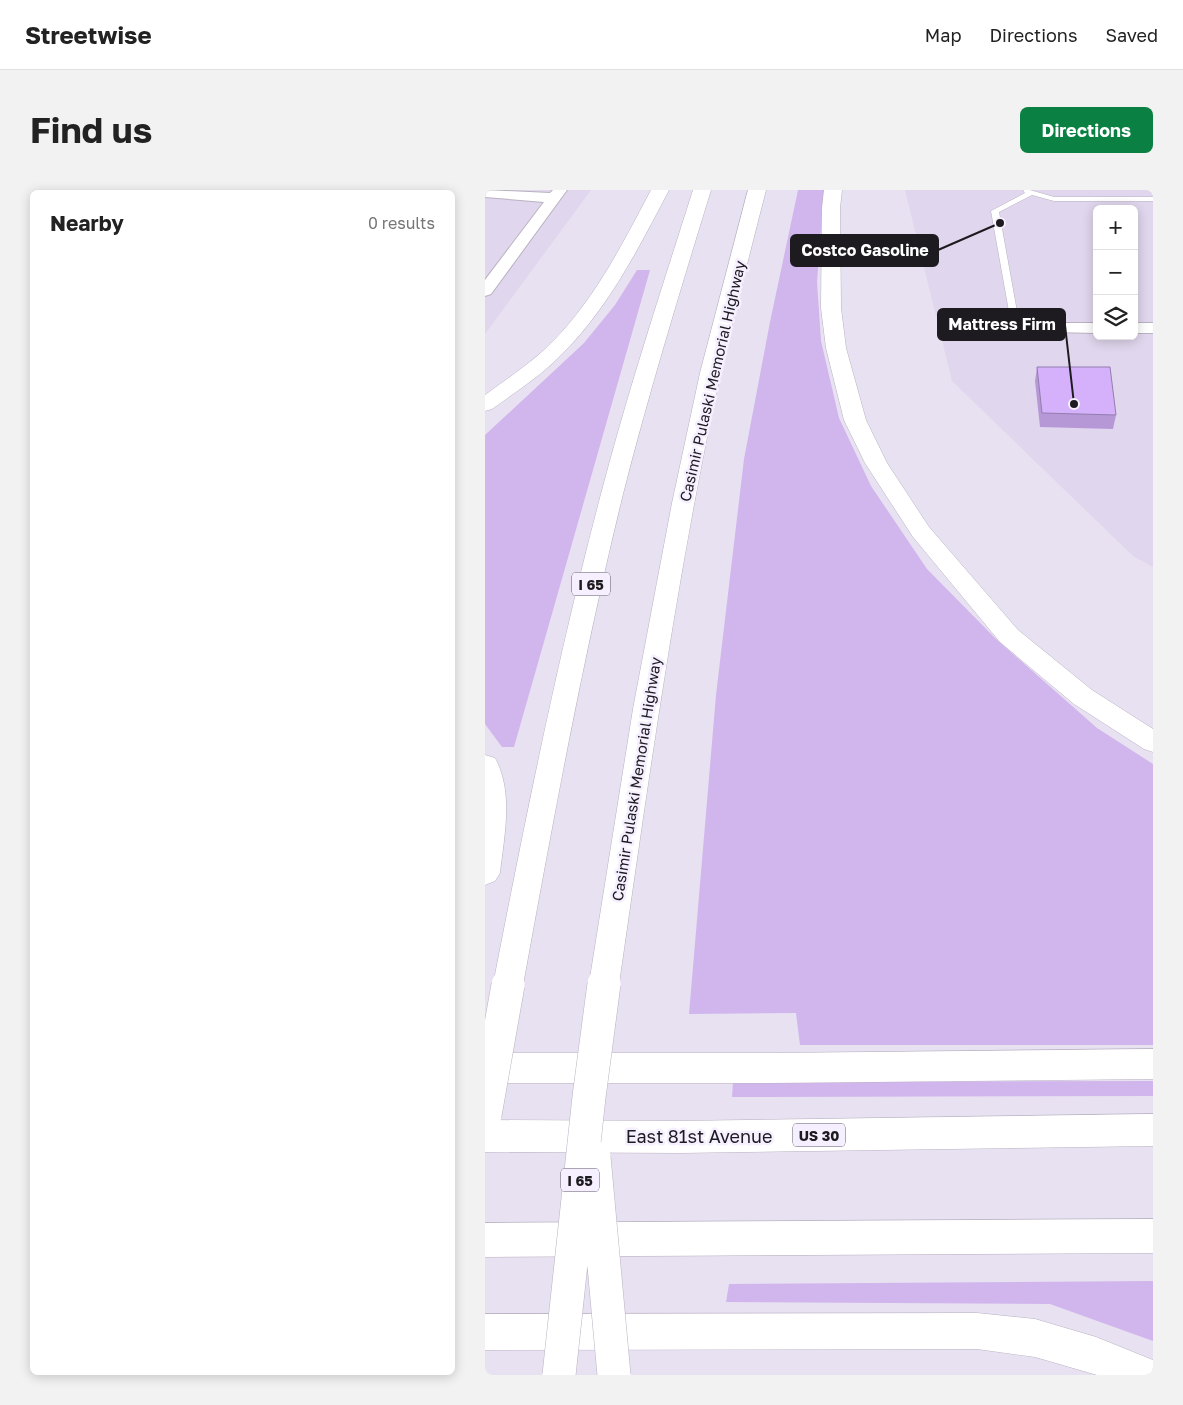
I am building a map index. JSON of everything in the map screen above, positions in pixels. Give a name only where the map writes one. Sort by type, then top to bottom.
[{"type":"main road","points":[[485,405],[543,360],[576,327],[613,278],[660,190]]},
{"type":"main road","name":"I 65","points":[[485,1115],[553,752],[611,501],[655,336],[702,190]]},
{"type":"main road","name":"Casimir Pulaski Memorial Highway","points":[[559,1375],[589,1097],[636,769],[697,435],[722,324],[757,190]]},
{"type":"main road","points":[[833,190],[831,208],[831,308],[836,348],[855,420],[876,463],[921,532],[1009,636],[1083,697],[1153,742]]},
{"type":"main road","points":[[485,765],[493,805],[485,873]]},
{"type":"main road","points":[[485,1068],[773,1068],[1153,1064]]},
{"type":"main road","points":[[589,1097],[614,1375]]},
{"type":"main road","name":"East 81st Avenue","points":[[485,1136],[679,1136],[1153,1130]]},
{"type":"main road","points":[[485,1240],[1153,1236]]},
{"type":"main road","points":[[485,1332],[977,1331],[1035,1338],[1096,1356],[1143,1375]]},
{"type":"street","points":[[485,193],[557,194]]},
{"type":"street","points":[[485,292],[557,194]]},
{"type":"street","points":[[1016,328],[1093,328]]},
{"type":"street","points":[[1138,328],[1153,328]]},
{"type":"lane","points":[[1016,328],[995,211],[1028,192],[1054,199],[1153,199]]},
{"type":"shaded area","points":[[485,190],[591,190],[485,334]]},
{"type":"shaded area","points":[[798,190],[824,190],[817,282],[821,341],[839,418],[871,486],[927,569],[996,639],[1097,728],[1153,764],[1153,1045],[800,1045],[796,1013],[689,1014],[716,695],[744,459]]},
{"type":"shaded area","points":[[905,190],[1153,190],[1153,567],[1133,556],[952,381]]},
{"type":"shaded area","points":[[637,270],[650,270],[514,747],[502,747],[485,724],[485,435],[584,343],[615,305]]},
{"type":"shaded area","points":[[1153,1081],[1153,1096],[732,1097],[733,1082]]},
{"type":"shaded area","points":[[1153,1281],[1153,1341],[1050,1304],[726,1302],[729,1284]]},
{"type":"building","points":[[1037,367],[1110,367],[1116,415],[1042,413]]},
{"type":"place","name":"Costco Gasoline","points":[[1000,223]]},
{"type":"place","name":"Mattress Firm","points":[[1074,404]]}]
